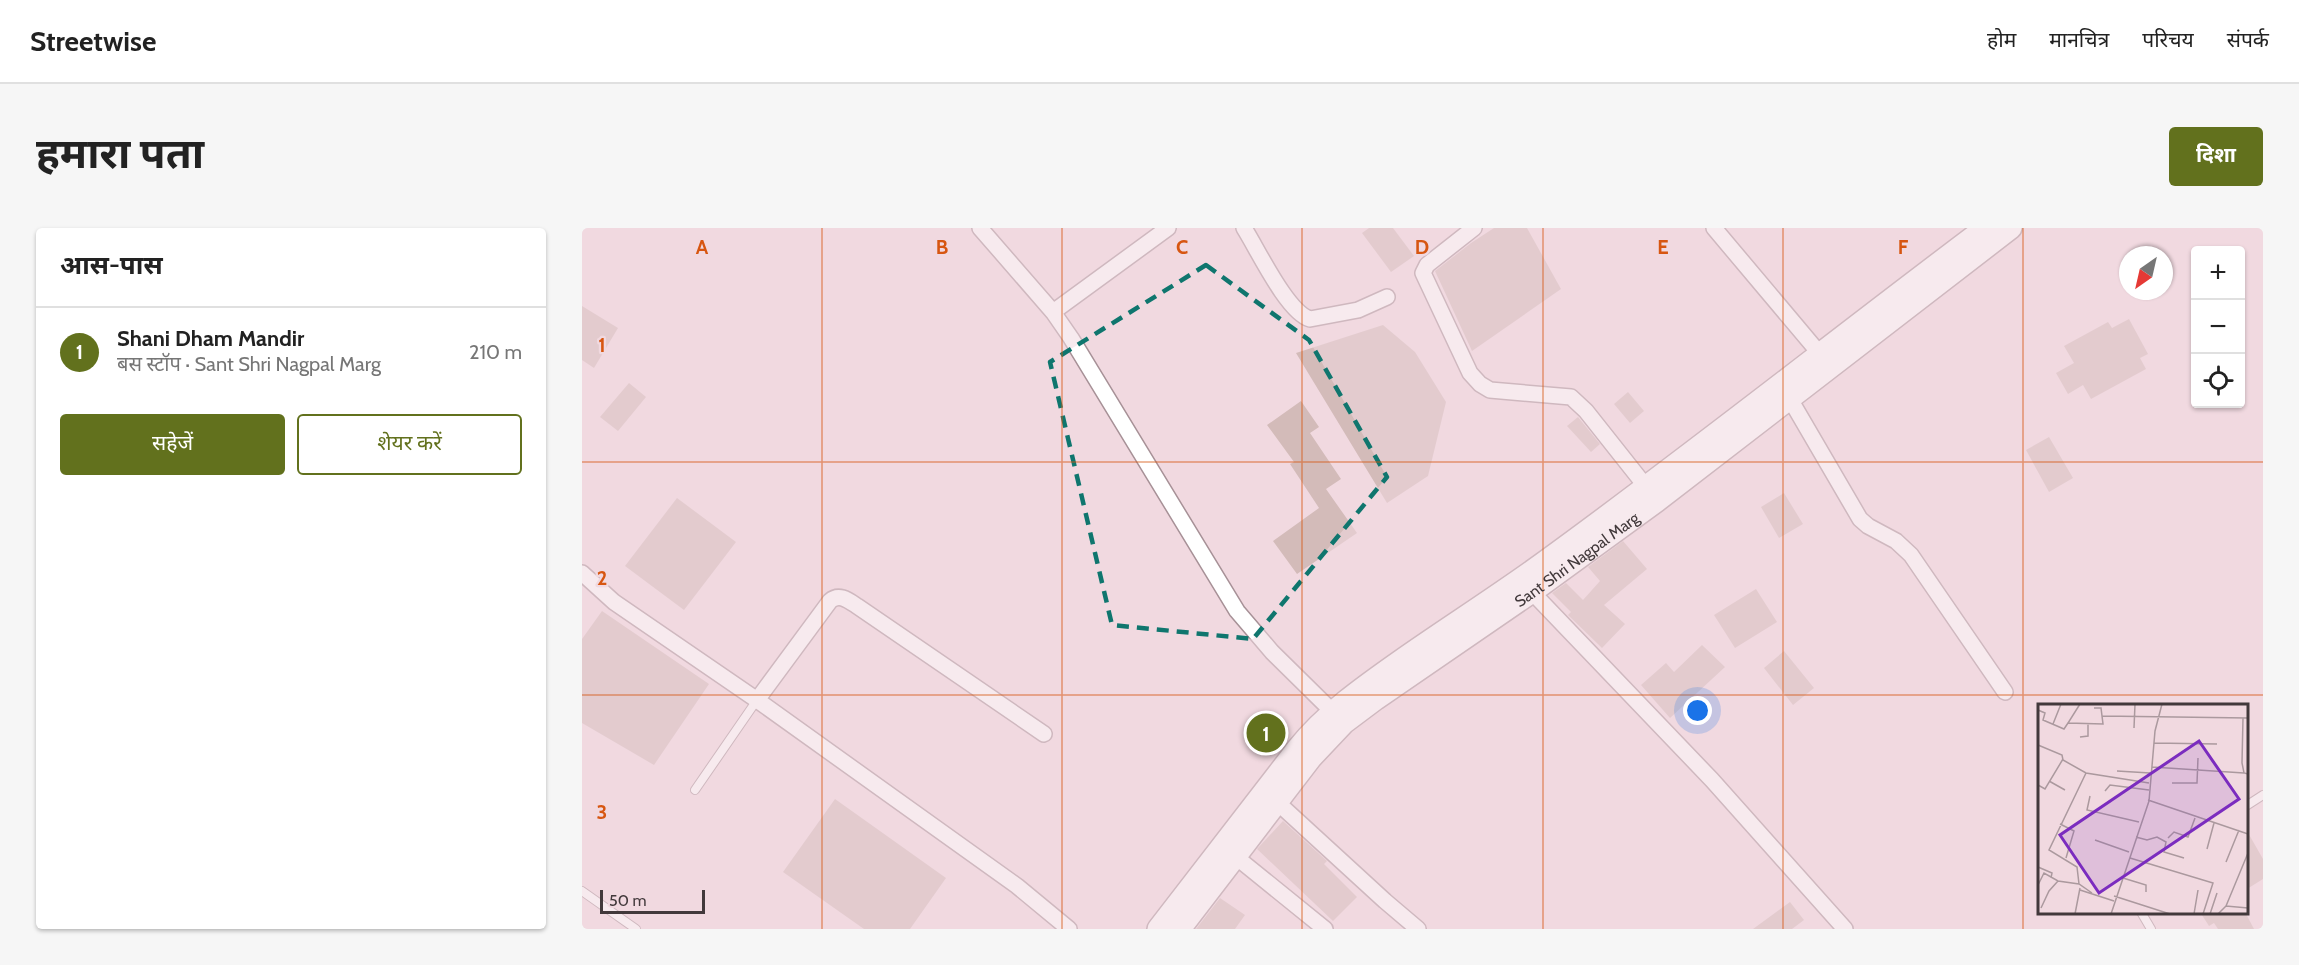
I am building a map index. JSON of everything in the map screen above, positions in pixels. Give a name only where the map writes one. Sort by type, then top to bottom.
[{"type":"main road","name":"Sant Shri Nagpal Marg","points":[[1180,929],[1278,803],[1338,717],[1364,686],[1520,580],[1647,488],[1984,228]]},
{"type":"main road","name":"Sant Shri Nagpal Marg","points":[[1158,929],[1313,729],[1376,699],[1532,592],[1657,501],[2011,228]]},
{"type":"street","points":[[980,228],[1053,312],[1237,610],[1272,652],[1338,717]]},
{"type":"street","points":[[1053,312],[1167,228]]},
{"type":"street","points":[[1244,228],[1287,300],[1306,318],[1358,310],[1387,297]]},
{"type":"street","points":[[1474,228],[1427,265],[1423,273],[1470,373],[1480,384],[1490,390],[1570,397],[1586,411],[1647,488]]},
{"type":"street","points":[[1714,228],[1820,354]]},
{"type":"street","points":[[1790,399],[1860,519],[1868,526],[1896,541],[1911,555],[2005,692]]},
{"type":"street","points":[[582,573],[614,602],[757,700],[1017,886],[1069,929]]},
{"type":"street","points":[[1532,592],[1712,780],[1845,929]]},
{"type":"street","points":[[757,700],[830,602],[837,597],[842,597],[1044,734]]},
{"type":"street","points":[[1278,803],[1384,901],[1418,929]]},
{"type":"street","points":[[1236,857],[1325,929]]},
{"type":"lane","points":[[694,790],[757,700]]},
{"type":"lane","points":[[2248,805],[2263,795]]},
{"type":"lane","points":[[582,891],[636,929]]},
{"type":"lane","points":[[2142,914],[2151,929]]},
{"type":"highlighted area","points":[[1206,265],[1309,340],[1387,477],[1253,639],[1112,625],[1050,362]]},
{"type":"building","points":[[1369,228],[1393,228],[1414,256],[1391,272],[1362,233]]},
{"type":"building","points":[[1494,228],[1527,228],[1561,289],[1472,351],[1435,271]]},
{"type":"building","points":[[582,306],[618,328],[594,368],[582,360]]},
{"type":"building","points":[[2129,319],[2148,354],[2140,358],[2146,369],[2091,399],[2083,385],[2068,394],[2056,373],[2074,363],[2064,346],[2108,322],[2112,328]]},
{"type":"building","points":[[1383,325],[1415,352],[1446,402],[1428,476],[1387,503],[1296,353]]},
{"type":"building","points":[[629,383],[646,397],[618,431],[600,417]]},
{"type":"building","points":[[1628,392],[1644,411],[1630,423],[1614,404]]},
{"type":"building","points":[[1301,401],[1319,427],[1310,433],[1341,479],[1326,489],[1357,533],[1297,574],[1273,541],[1319,508],[1290,464],[1294,462],[1267,425]]},
{"type":"building","points":[[1578,417],[1600,444],[1591,452],[1567,426]]},
{"type":"building","points":[[2049,437],[2073,478],[2049,492],[2026,450]]},
{"type":"building","points":[[1784,493],[1803,524],[1779,538],[1761,507]]},
{"type":"building","points":[[677,498],[736,542],[684,610],[625,566]]},
{"type":"building","points":[[1623,541],[1647,569],[1604,605],[1625,624],[1602,648],[1568,615],[1571,612],[1552,593],[1566,583],[1583,600],[1600,581],[1588,567]]},
{"type":"building","points":[[1756,589],[1777,622],[1735,648],[1714,615]]},
{"type":"building","points":[[602,611],[709,684],[654,765],[582,723],[582,639]]},
{"type":"building","points":[[1702,645],[1725,667],[1670,718],[1641,685],[1666,663],[1674,672]]},
{"type":"building","points":[[1784,651],[1814,688],[1793,705],[1764,668]]},
{"type":"building","points":[[835,799],[946,878],[910,929],[864,929],[783,872]]},
{"type":"building","points":[[1283,821],[1327,861],[1324,864],[1357,897],[1333,921],[1257,849]]},
{"type":"building","points":[[2248,833],[2263,859],[2263,879],[2248,888]]},
{"type":"building","points":[[1220,898],[1245,915],[1235,929],[1196,929]]},
{"type":"building","points":[[1790,902],[1804,920],[1792,929],[1753,929]]},
{"type":"building","points":[[2201,914],[2246,914],[2254,929],[2218,929],[2214,923],[2209,926]]},
{"type":"place","name":"Shani Dham Mandir","points":[[1266,733]]}]
